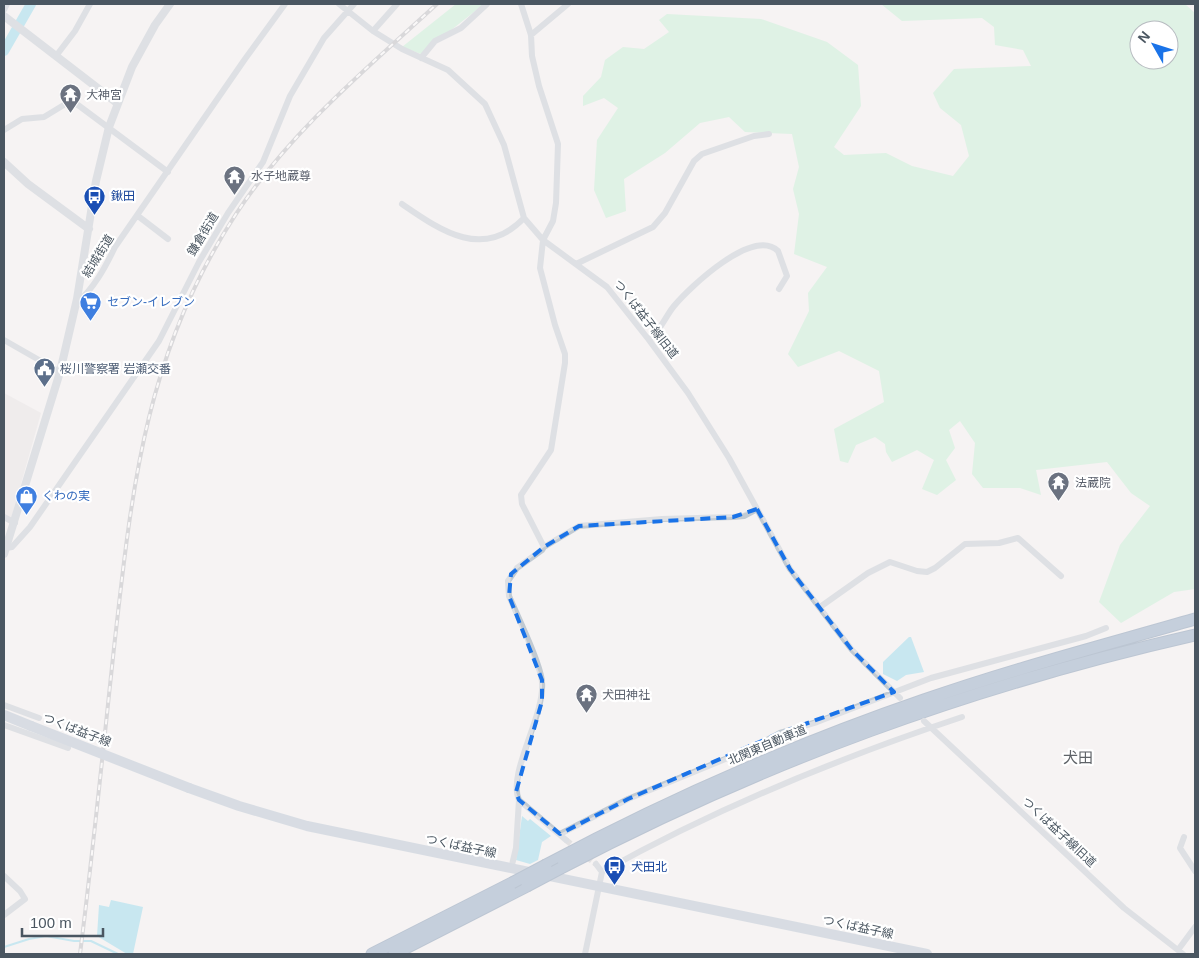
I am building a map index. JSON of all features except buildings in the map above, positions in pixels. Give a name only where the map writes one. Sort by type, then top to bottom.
[{"type":"highway","name":"北関東自動車道","points":[[372,954],[606,833],[712,783],[844,729],[990,678],[1195,619]]},
{"type":"highway","name":"北関東自動車道","points":[[394,954],[561,868],[718,791],[866,730],[993,688],[1130,650],[1195,635]]},
{"type":"main road","name":"つくば益子線","points":[[4,715],[189,788],[289,822],[927,954]]},
{"type":"street","points":[[4,10],[7,4]]},
{"type":"street","points":[[56,56],[75,31],[90,4]]},
{"type":"street","points":[[76,304],[96,181],[109,127],[117,102],[135,61],[170,4]]},
{"type":"street","name":"結城街道","points":[[5,551],[60,372],[76,304],[86,295],[116,247],[285,4]]},
{"type":"street","name":"つくば益子線旧道","points":[[339,4],[373,31],[402,49],[437,64],[475,93],[492,115],[504,145],[524,218],[543,240],[607,287],[649,340],[688,393],[725,450],[786,562],[852,650],[900,698]]},
{"type":"street","name":"鎌倉街道","points":[[5,551],[12,547],[30,527],[160,341],[199,262],[263,162],[290,96],[324,38],[354,4]]},
{"type":"street","points":[[373,31],[397,4]]},
{"type":"street","points":[[421,58],[435,41],[461,28],[487,4]]},
{"type":"street","points":[[521,4],[531,35],[532,56],[539,86],[558,144],[556,203],[552,221],[543,240],[542,278],[565,354],[565,363],[551,450],[546,460],[522,491],[520,499],[544,547]]},
{"type":"street","points":[[531,35],[568,4]]},
{"type":"street","points":[[4,16],[117,102]]},
{"type":"street","points":[[4,130],[22,118],[44,117],[67,103],[78,105],[168,172]]},
{"type":"street","points":[[576,264],[653,227],[665,213],[694,161],[702,154],[754,136],[769,134]]},
{"type":"street","points":[[4,162],[28,184],[89,229]]},
{"type":"street","points":[[402,204],[447,232],[474,240],[498,235],[517,225],[524,218]]},
{"type":"street","points":[[138,216],[168,239]]},
{"type":"street","points":[[649,340],[664,324],[675,305],[704,274],[754,246],[764,245],[778,251],[787,276],[779,289]]},
{"type":"street","points":[[4,340],[60,372]]},
{"type":"street","points":[[510,869],[516,848],[519,800],[516,792],[518,777],[542,701],[542,680],[508,596],[507,586],[511,574],[544,547],[579,526],[696,517],[733,518],[744,516],[757,509]]},
{"type":"street","points":[[4,517],[15,523]]},
{"type":"street","points":[[820,607],[868,573],[890,562],[917,571],[927,572],[935,568],[965,544],[999,543],[1018,538],[1061,576]]},
{"type":"street","points":[[560,834],[628,799],[752,748],[780,733],[817,722],[894,692],[975,665],[1086,636],[1106,628]]},
{"type":"street","points":[[4,705],[39,718]]},
{"type":"street","points":[[602,872],[723,812],[842,760],[962,717]]},
{"type":"street","name":"つくば益子線旧道","points":[[924,721],[1124,908],[1180,952]]},
{"type":"street","points":[[4,726],[68,748]]},
{"type":"street","points":[[519,800],[566,840]]},
{"type":"street","points":[[1184,837],[1180,848],[1195,871]]},
{"type":"street","points":[[585,954],[602,872],[596,864]]},
{"type":"street","points":[[4,876],[20,891],[25,899],[4,915]]},
{"type":"street","points":[[1180,952],[1195,927]]},
{"type":"highlighted area","points":[[757,509],[790,569],[852,650],[894,692],[780,733],[628,799],[560,834],[519,800],[516,792],[542,701],[542,680],[509,596],[511,574],[544,547],[579,526],[733,517]]},
{"type":"shaded area","points":[[4,393],[41,413],[11,519],[4,515]]},
{"type":"green space","points":[[456,4],[484,4],[421,54],[402,47]]},
{"type":"green space","points":[[881,4],[1185,4],[1195,13],[1195,589],[1174,592],[1121,623],[1099,602],[1120,545],[1150,506],[1131,493],[1107,462],[1036,470],[1041,495],[1020,488],[983,488],[972,474],[975,443],[960,421],[949,430],[955,448],[946,460],[956,480],[937,495],[922,489],[934,460],[917,450],[892,462],[886,452],[885,444],[875,437],[856,445],[848,463],[840,461],[834,429],[884,402],[879,371],[839,351],[798,367],[788,354],[809,311],[808,293],[827,267],[794,254],[799,214],[793,189],[799,167],[792,134],[745,132],[729,117],[700,123],[665,153],[624,179],[626,211],[606,218],[594,190],[597,140],[618,108],[604,98],[583,106],[583,96],[601,77],[605,60],[623,47],[644,49],[669,32],[659,20],[667,14],[761,19],[827,42],[858,65],[861,106],[834,147],[844,155],[886,153],[912,166],[953,176],[969,156],[961,125],[940,108],[933,93],[954,69],[1031,66],[1023,50],[995,45],[994,27],[982,18],[902,21]]},
{"type":"water","points":[[911,637],[924,672],[906,675],[897,681],[883,674],[883,662]]},
{"type":"water","points":[[522,816],[528,821],[530,819],[551,836],[542,842],[538,860],[530,864],[516,860]]},
{"type":"water","points":[[111,900],[143,907],[133,954],[127,954],[97,936],[99,905],[109,907]]},
{"type":"waterway","points":[[4,51],[31,4]]},
{"type":"waterway","points":[[4,947],[46,936],[74,941],[91,941],[118,954]]},
{"type":"tunnel","points":[[566,840],[596,864]]},
{"type":"railway","points":[[80,954],[128,532],[148,423],[162,370],[181,318],[205,266],[236,214],[257,184],[280,156],[330,103],[437,4]]},
{"type":"place","name":"大神宮","points":[[70,114]]},
{"type":"place","name":"水子地蔵尊","points":[[235,195]]},
{"type":"place","name":"鍬田","points":[[95,215]]},
{"type":"place","name":"セブン-イレブン","points":[[91,321]]},
{"type":"place","name":"桜川警察署 岩瀬交番","points":[[44,388]]},
{"type":"place","name":"法蔵院","points":[[1059,502]]},
{"type":"place","name":"くわの実","points":[[26,515]]},
{"type":"place","name":"犬田神社","points":[[586,714]]},
{"type":"place","name":"犬田北","points":[[615,886]]},
{"type":"district","name":"犬田","points":[[1078,757]]}]
